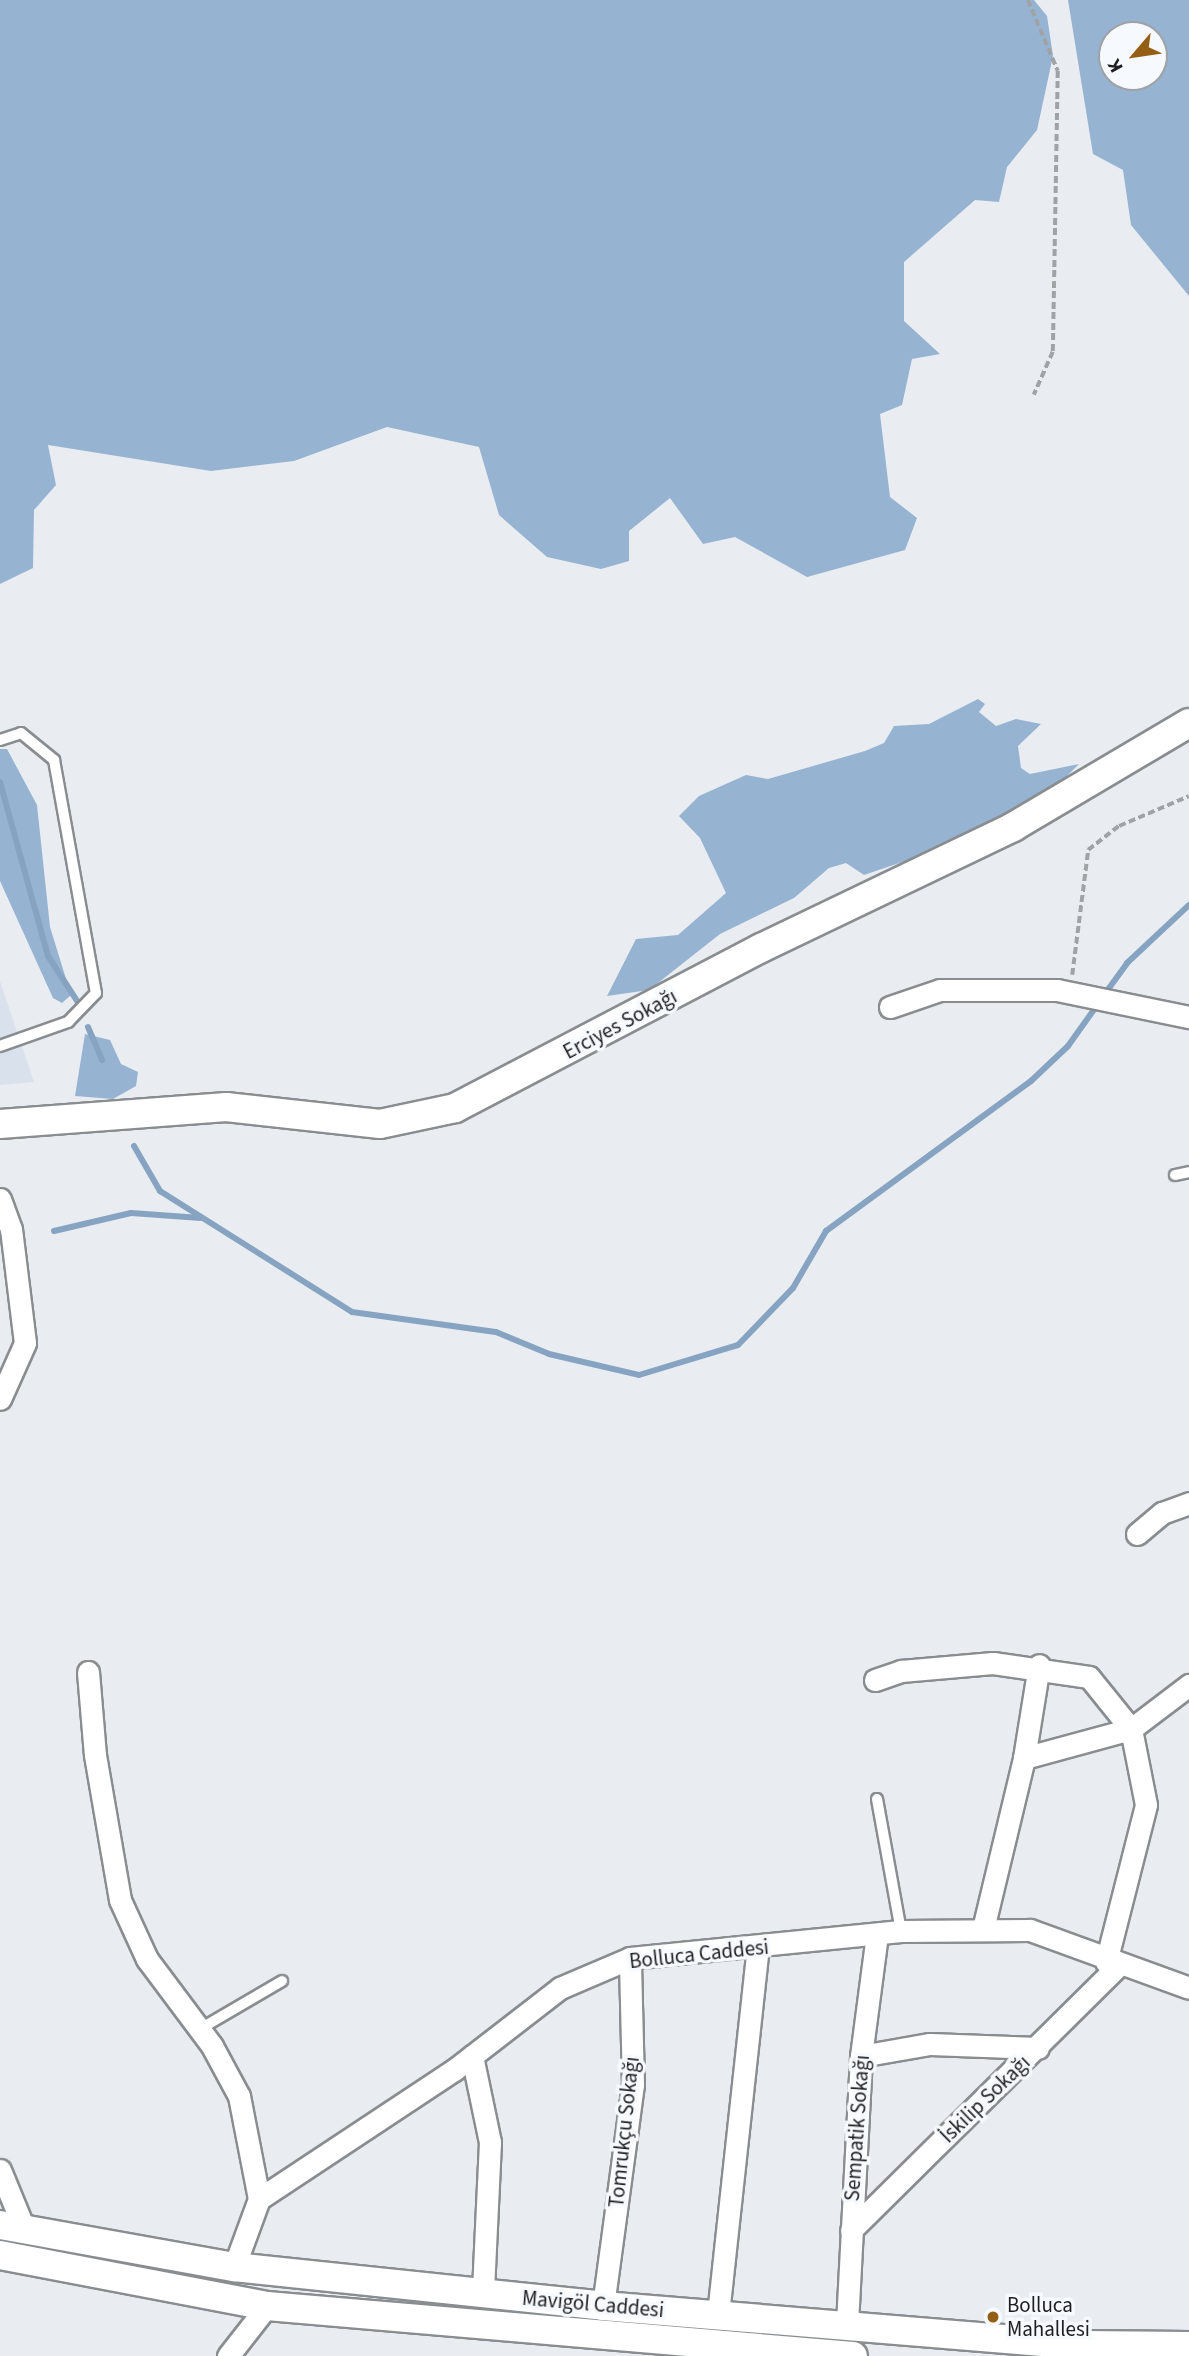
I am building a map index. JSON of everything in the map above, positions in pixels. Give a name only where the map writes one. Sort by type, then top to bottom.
[{"type":"main road","name":"Erciyes Sokağı","points":[[0,1124],[226,1107],[380,1124],[455,1108],[761,948],[1013,827],[1189,723]]},
{"type":"main road","name":"Mavigöl Caddesi","points":[[12,2228],[234,2267],[604,2306],[1082,2345],[1178,2350]]},
{"type":"main road","name":"Mavigöl Caddesi","points":[[0,2255],[267,2306],[653,2349],[853,2356]]},
{"type":"street","points":[[890,1007],[940,990],[1088,995],[1189,1017]]},
{"type":"street","points":[[0,1199],[13,1240],[25,1343],[0,1399]]},
{"type":"street","points":[[1138,1534],[1161,1513],[1189,1503]]},
{"type":"street","points":[[875,1680],[901,1671],[1039,1665],[1089,1677],[1131,1729],[1146,1805],[1111,1964]]},
{"type":"street","points":[[983,1929],[1024,1758],[1039,1665]]},
{"type":"street","points":[[88,1672],[95,1755],[120,1900],[148,1959],[200,2029],[239,2096],[259,2199],[234,2267]]},
{"type":"street","points":[[1024,1758],[1131,1729],[1189,1685]]},
{"type":"street","name":"Bolluca Caddesi","points":[[259,2199],[472,2056],[560,1988],[630,1958],[901,1931],[1030,1930],[1111,1964],[1189,1988]]},
{"type":"street","name":"Sempatik Sokağı","points":[[847,2324],[860,2056],[877,1934]]},
{"type":"street","points":[[718,2314],[758,1947]]},
{"type":"street","name":"Tomrukçu Sokağı","points":[[604,2306],[633,2085],[630,1958]]},
{"type":"street","name":"İskilip Sokağı","points":[[851,2230],[1038,2048],[1111,1964]]},
{"type":"street","points":[[860,2056],[930,2044],[1038,2048]]},
{"type":"street","points":[[472,2056],[489,2142],[483,2293]]},
{"type":"street","points":[[0,2170],[12,2228]]},
{"type":"street","points":[[228,2356],[267,2306]]},
{"type":"lane","points":[[0,740],[21,733],[54,760],[96,993],[68,1022],[0,1046]]},
{"type":"lane","points":[[1175,1175],[1189,1172]]},
{"type":"lane","points":[[877,1799],[901,1931]]},
{"type":"lane","points":[[200,2029],[282,1981]]},
{"type":"path","points":[[1028,0],[1058,71],[1053,352],[1034,395]]},
{"type":"path","points":[[1088,995],[1069,963],[1088,850],[1119,826],[1189,796]]},
{"type":"shaded area","points":[[0,0],[1034,0],[1047,16],[1053,56],[1037,130],[1007,167],[999,202],[975,200],[904,262],[904,321],[940,354],[912,359],[902,405],[880,414],[890,497],[917,518],[905,550],[807,577],[735,537],[703,544],[670,498],[629,531],[629,561],[601,569],[547,557],[499,515],[479,447],[387,427],[294,461],[211,471],[48,445],[56,485],[34,510],[33,568],[0,584]]},
{"type":"shaded area","points":[[1068,0],[1189,0],[1189,296],[1131,225],[1123,170],[1093,154]]},
{"type":"shaded area","points":[[978,699],[985,704],[979,712],[996,726],[1016,719],[1041,724],[1018,746],[1021,768],[1030,774],[1079,764],[1053,790],[911,859],[864,875],[846,863],[829,868],[794,898],[720,934],[649,990],[607,996],[636,939],[678,935],[726,893],[700,838],[679,816],[699,796],[746,775],[768,779],[865,751],[884,743],[894,726],[929,724]]},
{"type":"shaded area","points":[[0,749],[7,749],[37,805],[50,927],[71,995],[62,1003],[53,998],[0,881]]},
{"type":"shaded area","points":[[0,981],[34,1082],[0,1085]]},
{"type":"shaded area","points":[[85,1034],[110,1040],[121,1064],[138,1072],[136,1086],[113,1099],[75,1096]]},
{"type":"waterway","points":[[0,782],[48,956],[79,1004]]},
{"type":"waterway","points":[[1104,995],[1127,963],[1189,905]]},
{"type":"waterway","points":[[134,1146],[160,1191],[352,1312],[496,1332],[549,1354],[639,1375],[738,1345],[793,1288],[826,1231],[1031,1081],[1068,1046],[1098,1004]]},
{"type":"waterway","points":[[88,1027],[102,1060]]},
{"type":"waterway","points":[[54,1231],[131,1213],[201,1218]]},
{"type":"place","name":"Bolluca Mahallesi","points":[[993,2317]]}]
